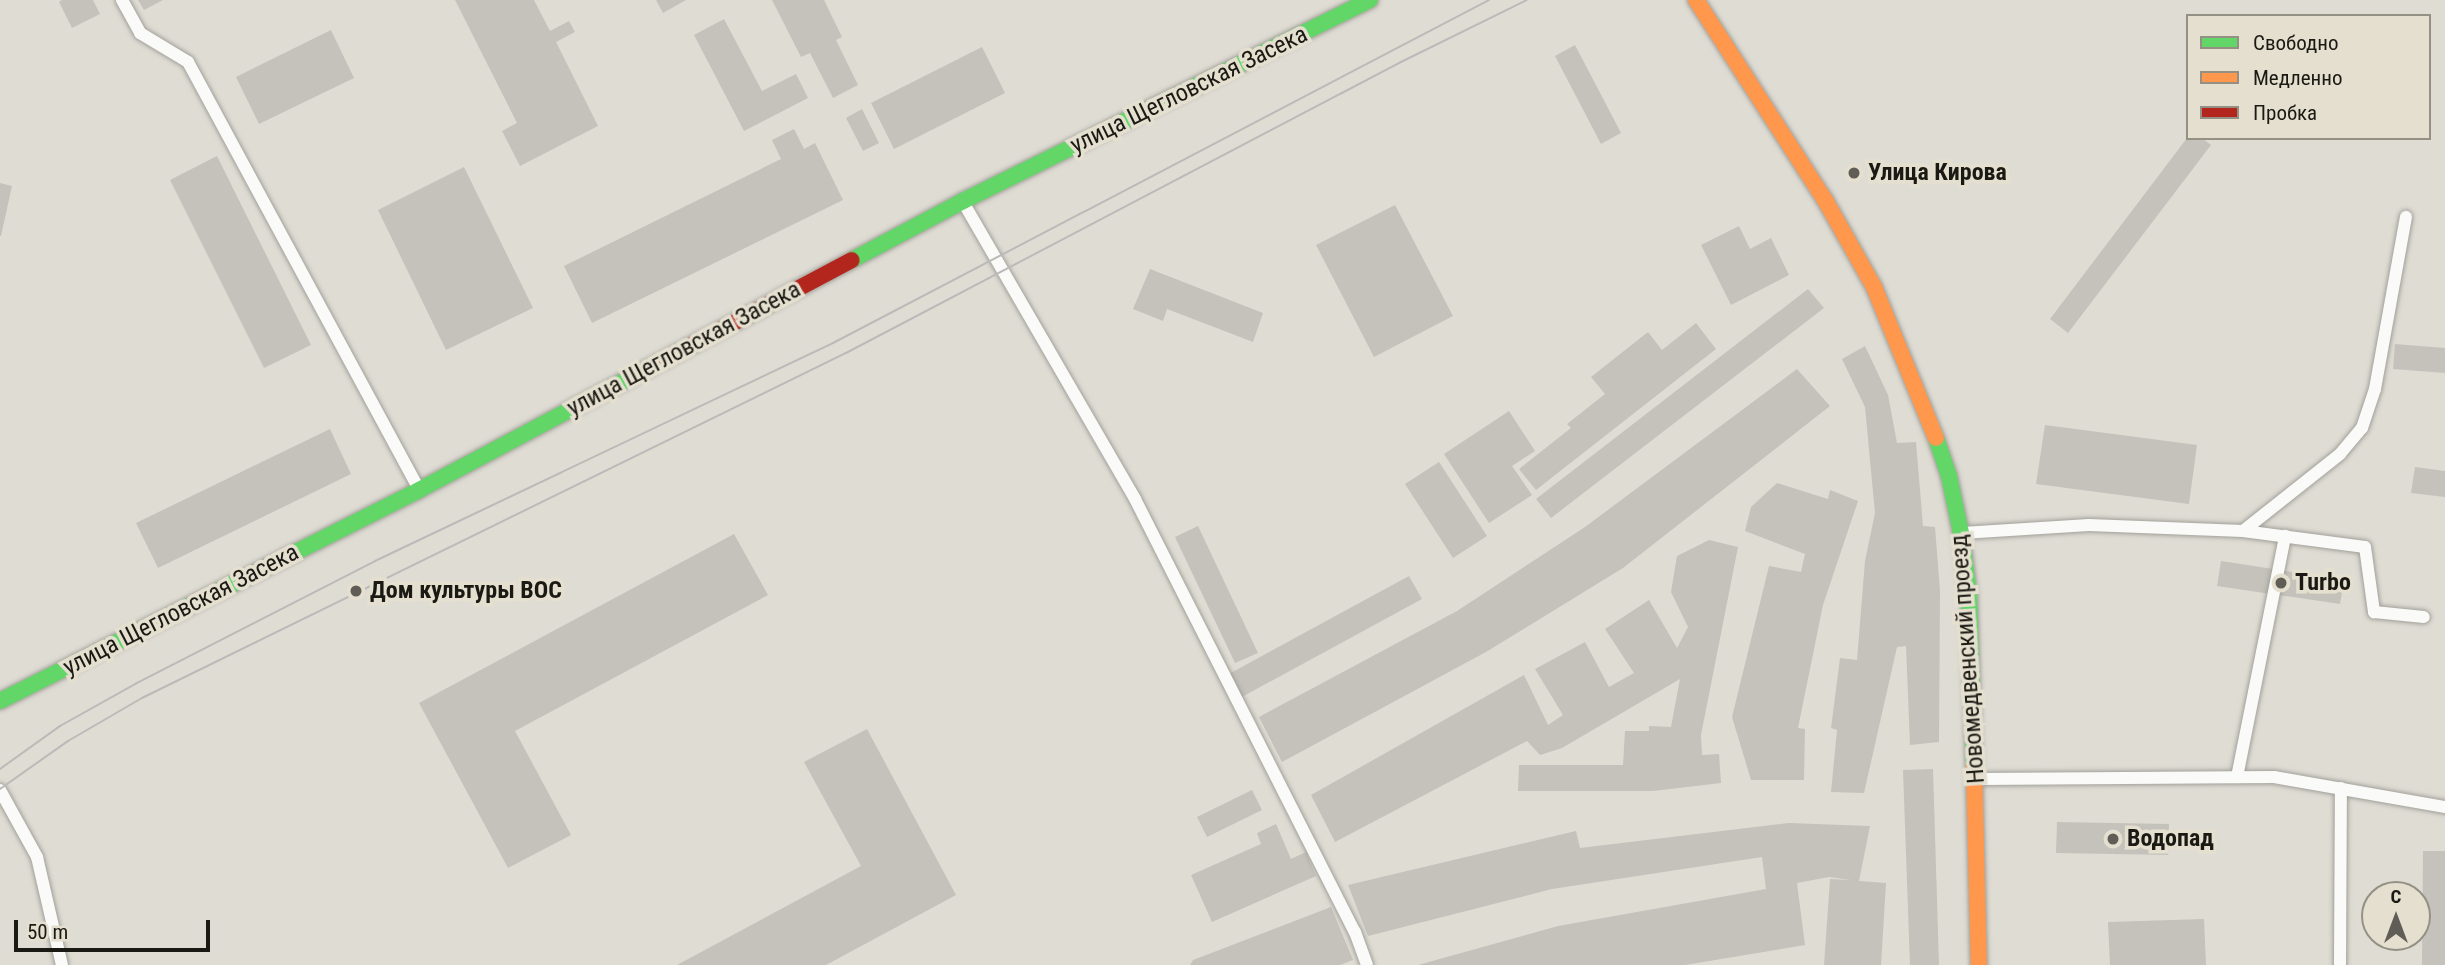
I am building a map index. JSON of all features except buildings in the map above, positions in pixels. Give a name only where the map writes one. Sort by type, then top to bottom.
[{"type":"street","name":"улица Щегловская Засека","points":[[0,701],[419,490],[963,201],[1370,0]]},
{"type":"street","name":"Новомедвенский проезд","points":[[1696,0],[1825,201],[1874,287],[1928,414],[1949,476],[1961,533],[1969,595],[1979,965]]},
{"type":"lane","points":[[122,0],[140,33],[188,62],[419,490]]},
{"type":"lane","points":[[963,201],[1135,499],[1356,932],[1367,965]]},
{"type":"lane","points":[[2243,530],[2340,454],[2362,428],[2375,389],[2406,217]]},
{"type":"lane","points":[[1961,533],[2089,525],[2243,530],[2365,547],[2374,612],[2424,617]]},
{"type":"lane","points":[[2237,777],[2286,536]]},
{"type":"lane","points":[[1976,779],[2274,777],[2445,807]]},
{"type":"lane","points":[[2340,965],[2342,788]]},
{"type":"lane","points":[[0,790],[37,857],[62,965]]},
{"type":"tram line","points":[[0,769],[60,726],[137,683],[375,561],[833,343],[1489,0]]},
{"type":"tram line","points":[[0,789],[68,741],[142,698],[846,353],[1401,62],[1527,0]]},
{"type":"traffic: fast","points":[[852,260],[963,201],[1370,0]]},
{"type":"traffic: fast","points":[[0,701],[419,490],[645,370]]},
{"type":"traffic: fast","points":[[1936,438],[1949,476],[1961,533],[1969,595],[1974,767]]},
{"type":"traffic: slow","points":[[1696,0],[1825,200],[1874,287],[1936,438]]},
{"type":"traffic: slow","points":[[1974,767],[1979,965]]},
{"type":"traffic: jam","points":[[645,370],[852,260]]},
{"type":"place","name":"Улица Кирова","points":[[1854,173]]},
{"type":"place","name":"Turbo","points":[[2281,583]]},
{"type":"place","name":"Дом культуры ВОС","points":[[356,591]]},
{"type":"place","name":"Водопад","points":[[2113,839]]}]
